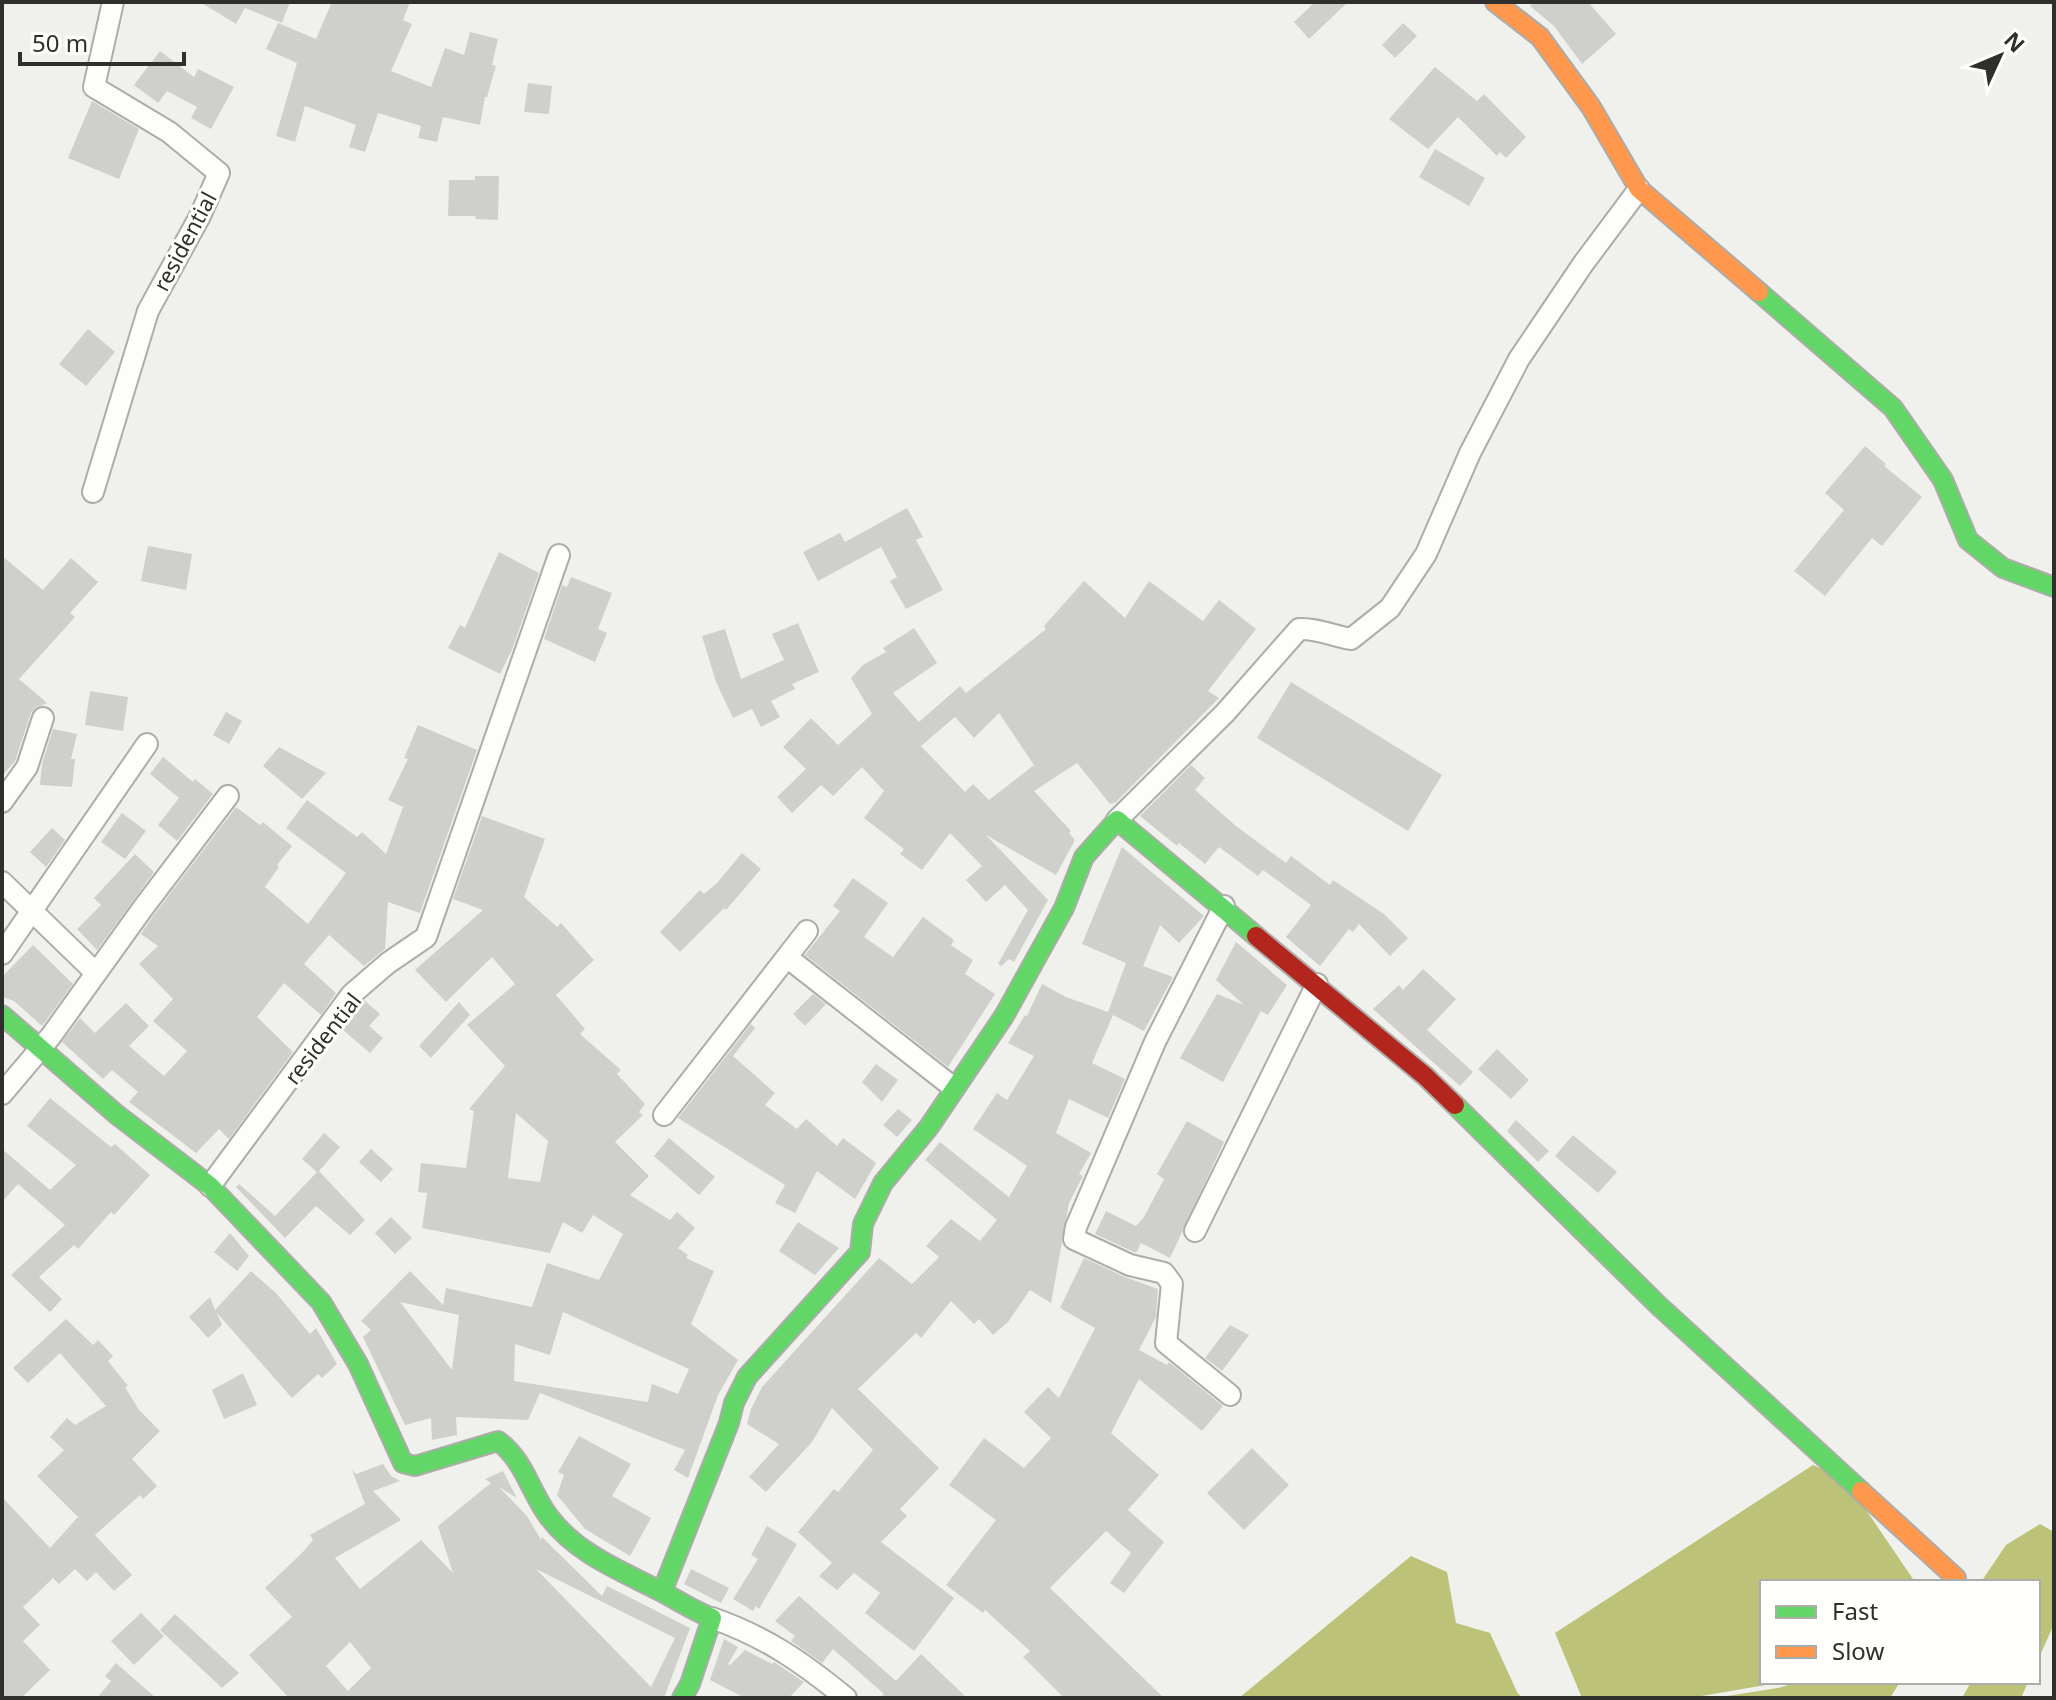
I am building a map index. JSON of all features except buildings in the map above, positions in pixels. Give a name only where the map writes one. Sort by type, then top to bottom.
[{"type":"street","name":"residential","points":[[93,492],[148,311],[200,216],[219,173],[169,132],[94,87],[113,2]]},
{"type":"street","points":[[1495,2],[1540,37],[1591,107],[1639,189],[1893,408],[1943,480],[1968,540],[2003,568],[2054,587]]},
{"type":"street","points":[[662,1592],[729,1423],[734,1403],[747,1377],[860,1252],[863,1224],[883,1183],[929,1127],[1004,1016],[1064,908],[1084,857],[1225,713],[1299,629],[1313,628],[1332,636],[1351,639],[1390,608],[1426,554],[1470,453],[1519,359],[1583,264],[1639,189]]},
{"type":"street","name":"residential","points":[[210,1186],[352,994],[388,963],[426,937],[559,555]]},
{"type":"street","points":[[2,802],[27,767],[43,718]]},
{"type":"street","points":[[2,954],[147,744]]},
{"type":"street","points":[[2,1094],[51,1036],[228,796]]},
{"type":"street","points":[[1117,820],[1425,1076],[1658,1305],[1956,1578]]},
{"type":"street","points":[[2,882],[96,973]]},
{"type":"street","points":[[1224,906],[1143,1067],[1076,1227],[1074,1239],[1130,1265],[1164,1273],[1172,1284],[1166,1343],[1230,1395]]},
{"type":"street","points":[[664,1115],[807,931]]},
{"type":"street","points":[[788,958],[954,1088]]},
{"type":"street","points":[[1195,1231],[1317,984]]},
{"type":"street","points":[[2,1015],[116,1114],[210,1186],[321,1302],[358,1364],[403,1463],[415,1466],[498,1441],[509,1448],[548,1516],[576,1547],[686,1608],[740,1627],[789,1653],[846,1698]]},
{"type":"street","points":[[682,1698],[690,1684],[712,1618]]},
{"type":"shaded area","points":[[1813,1465],[1845,1479],[1914,1580],[1760,1580],[1760,1684],[1771,1684],[1690,1698],[1582,1698],[1555,1633]]},
{"type":"shaded area","points":[[2040,1524],[2054,1532],[2054,1624],[2040,1656],[2040,1580],[1982,1580],[2006,1545]]},
{"type":"shaded area","points":[[1411,1556],[1447,1572],[1456,1623],[1490,1633],[1522,1698],[1239,1698]]},
{"type":"shaded area","points":[[1792,1684],[1899,1684],[1890,1698],[1714,1698]]},
{"type":"shaded area","points":[[1970,1684],[2027,1684],[2021,1698],[1962,1698]]},
{"type":"traffic: fast","points":[[1759,292],[1893,408],[1943,480],[1968,540],[2003,568],[2054,587]]},
{"type":"traffic: fast","points":[[662,1592],[729,1423],[734,1403],[747,1377],[860,1252],[863,1224],[883,1183],[929,1127],[1004,1016],[1064,908],[1084,857],[1117,820],[1256,936]]},
{"type":"traffic: fast","points":[[2,1015],[116,1114],[210,1186],[321,1302],[358,1364],[403,1463],[415,1466],[498,1441],[515,1458],[549,1517],[573,1542],[601,1561],[712,1618],[690,1684],[682,1698]]},
{"type":"traffic: fast","points":[[1455,1105],[1658,1305],[1861,1491]]},
{"type":"traffic: slow","points":[[1495,2],[1540,37],[1591,107],[1639,189],[1759,292]]},
{"type":"traffic: slow","points":[[1861,1491],[1956,1578]]},
{"type":"traffic: jam","points":[[1256,936],[1425,1076],[1455,1105]]}]
